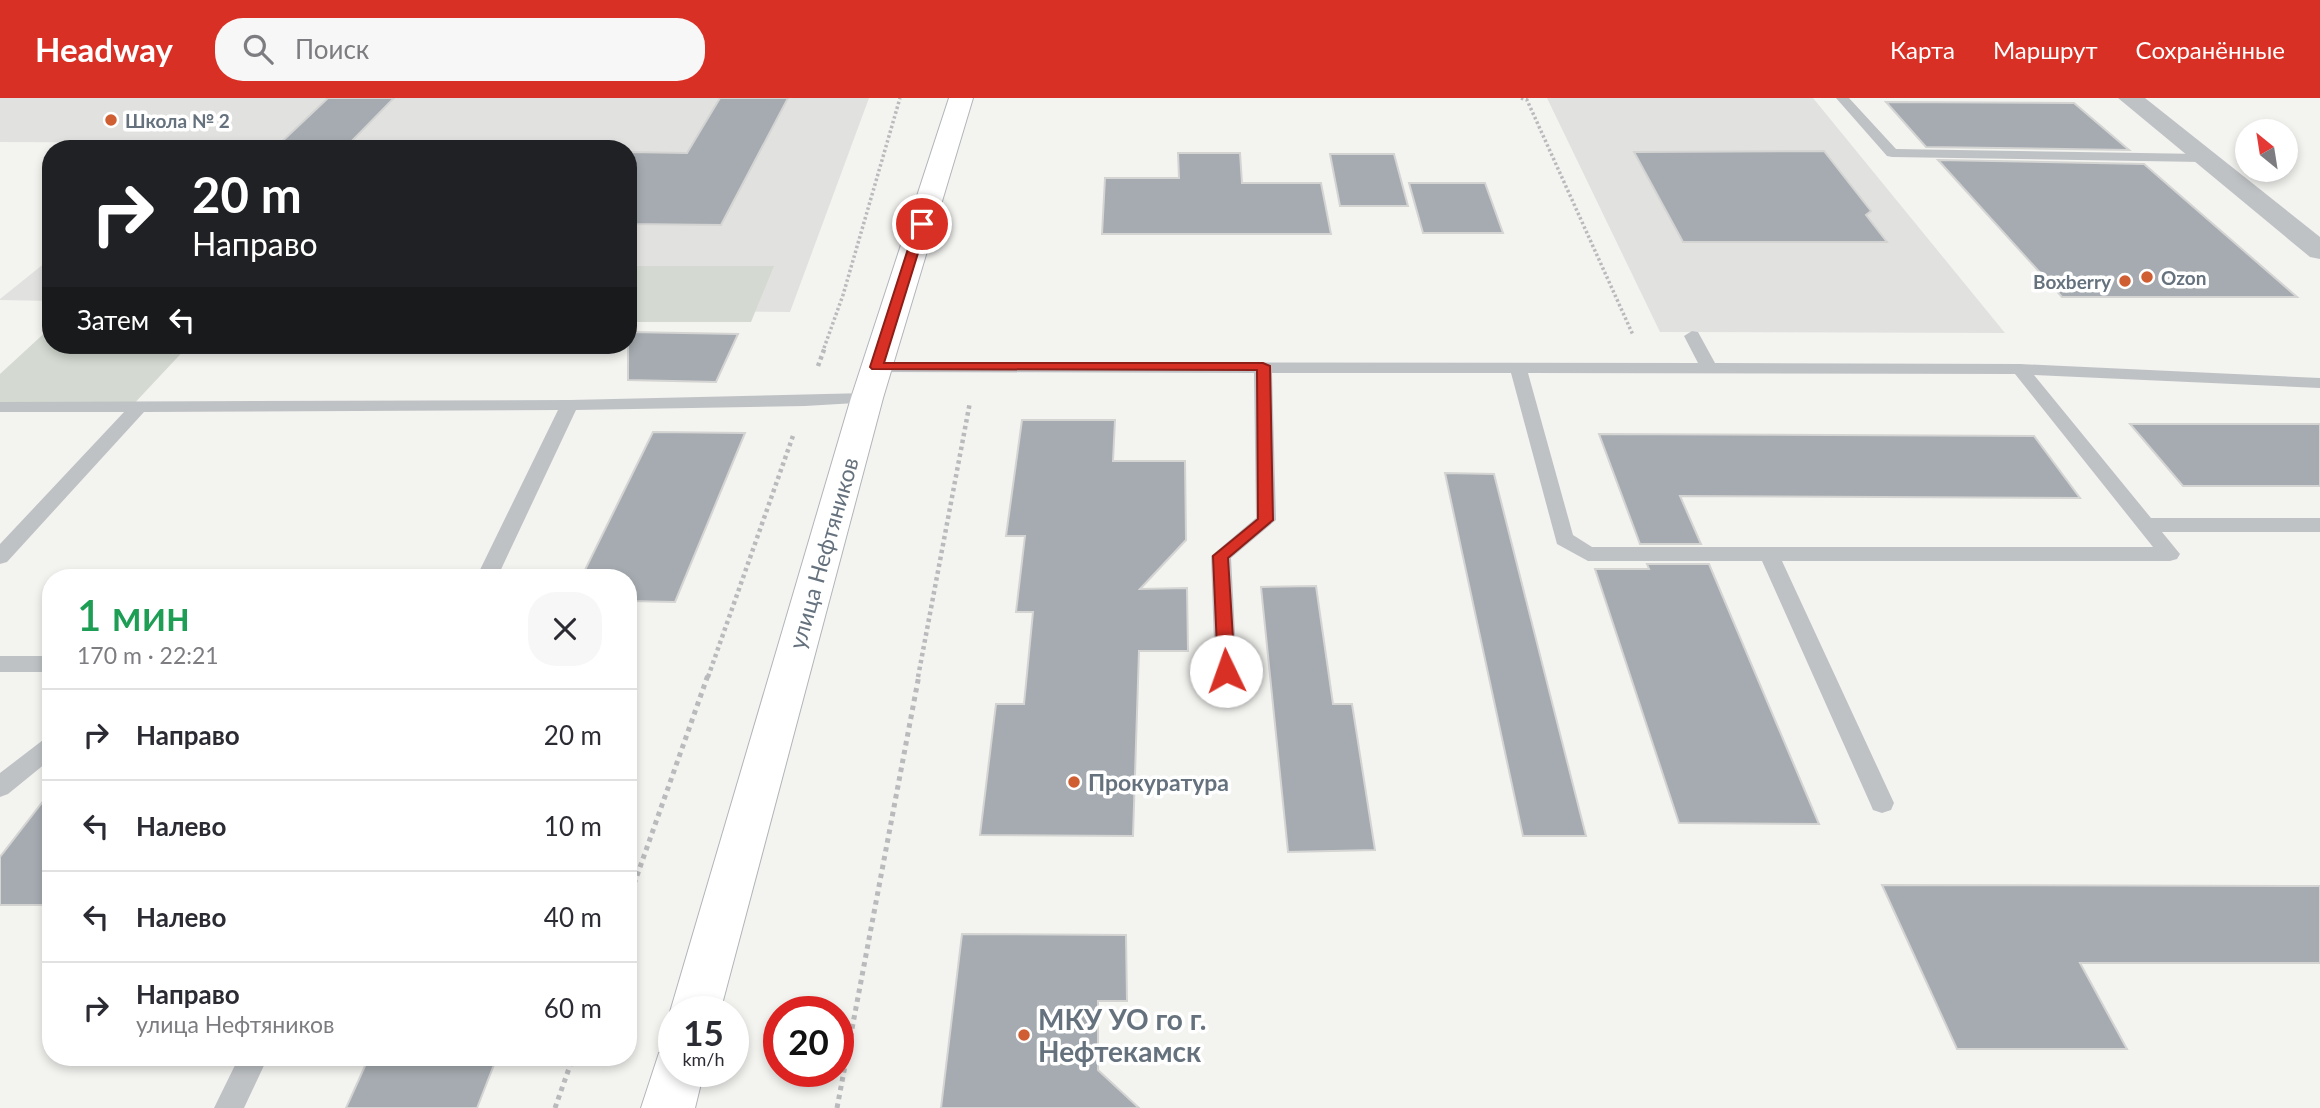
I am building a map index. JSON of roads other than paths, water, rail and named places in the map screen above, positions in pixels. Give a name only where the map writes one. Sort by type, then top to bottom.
[{"type":"main road","name":"улица Нефтяников","points":[[699,996],[872,382],[961,98]]},
{"type":"main road","points":[[668,1108],[674,1087]]},
{"type":"street","points":[[2130,98],[2320,251]]},
{"type":"lane","points":[[1842,98],[1892,153],[2202,158]]},
{"type":"lane","points":[[1692,336],[1709,368]]},
{"type":"lane","points":[[0,407],[570,405],[805,401],[872,382],[977,366],[2020,369],[2320,383]]},
{"type":"lane","points":[[1226,671],[1221,556],[1266,520],[1263,366]]},
{"type":"lane","points":[[1518,367],[1564,539],[1587,554],[2170,554],[2020,369]]},
{"type":"lane","points":[[490,569],[570,405]]},
{"type":"lane","points":[[0,557],[138,408]]},
{"type":"lane","points":[[2146,525],[2320,525]]},
{"type":"lane","points":[[1769,554],[1882,803]]},
{"type":"lane","points":[[0,664],[42,664]]},
{"type":"lane","points":[[0,787],[42,754]]},
{"type":"lane","points":[[229,1108],[250,1066]]},
{"type":"place","name":"Школа № 2","points":[[111,120]]},
{"type":"place","name":"Ozon","points":[[2147,277]]},
{"type":"place","name":"Boxberry","points":[[2125,281]]},
{"type":"place","name":"Прокуратура","points":[[1074,782]]},
{"type":"place","name":"МКУ УО го г. Нефтекамск","points":[[1024,1035]]}]
